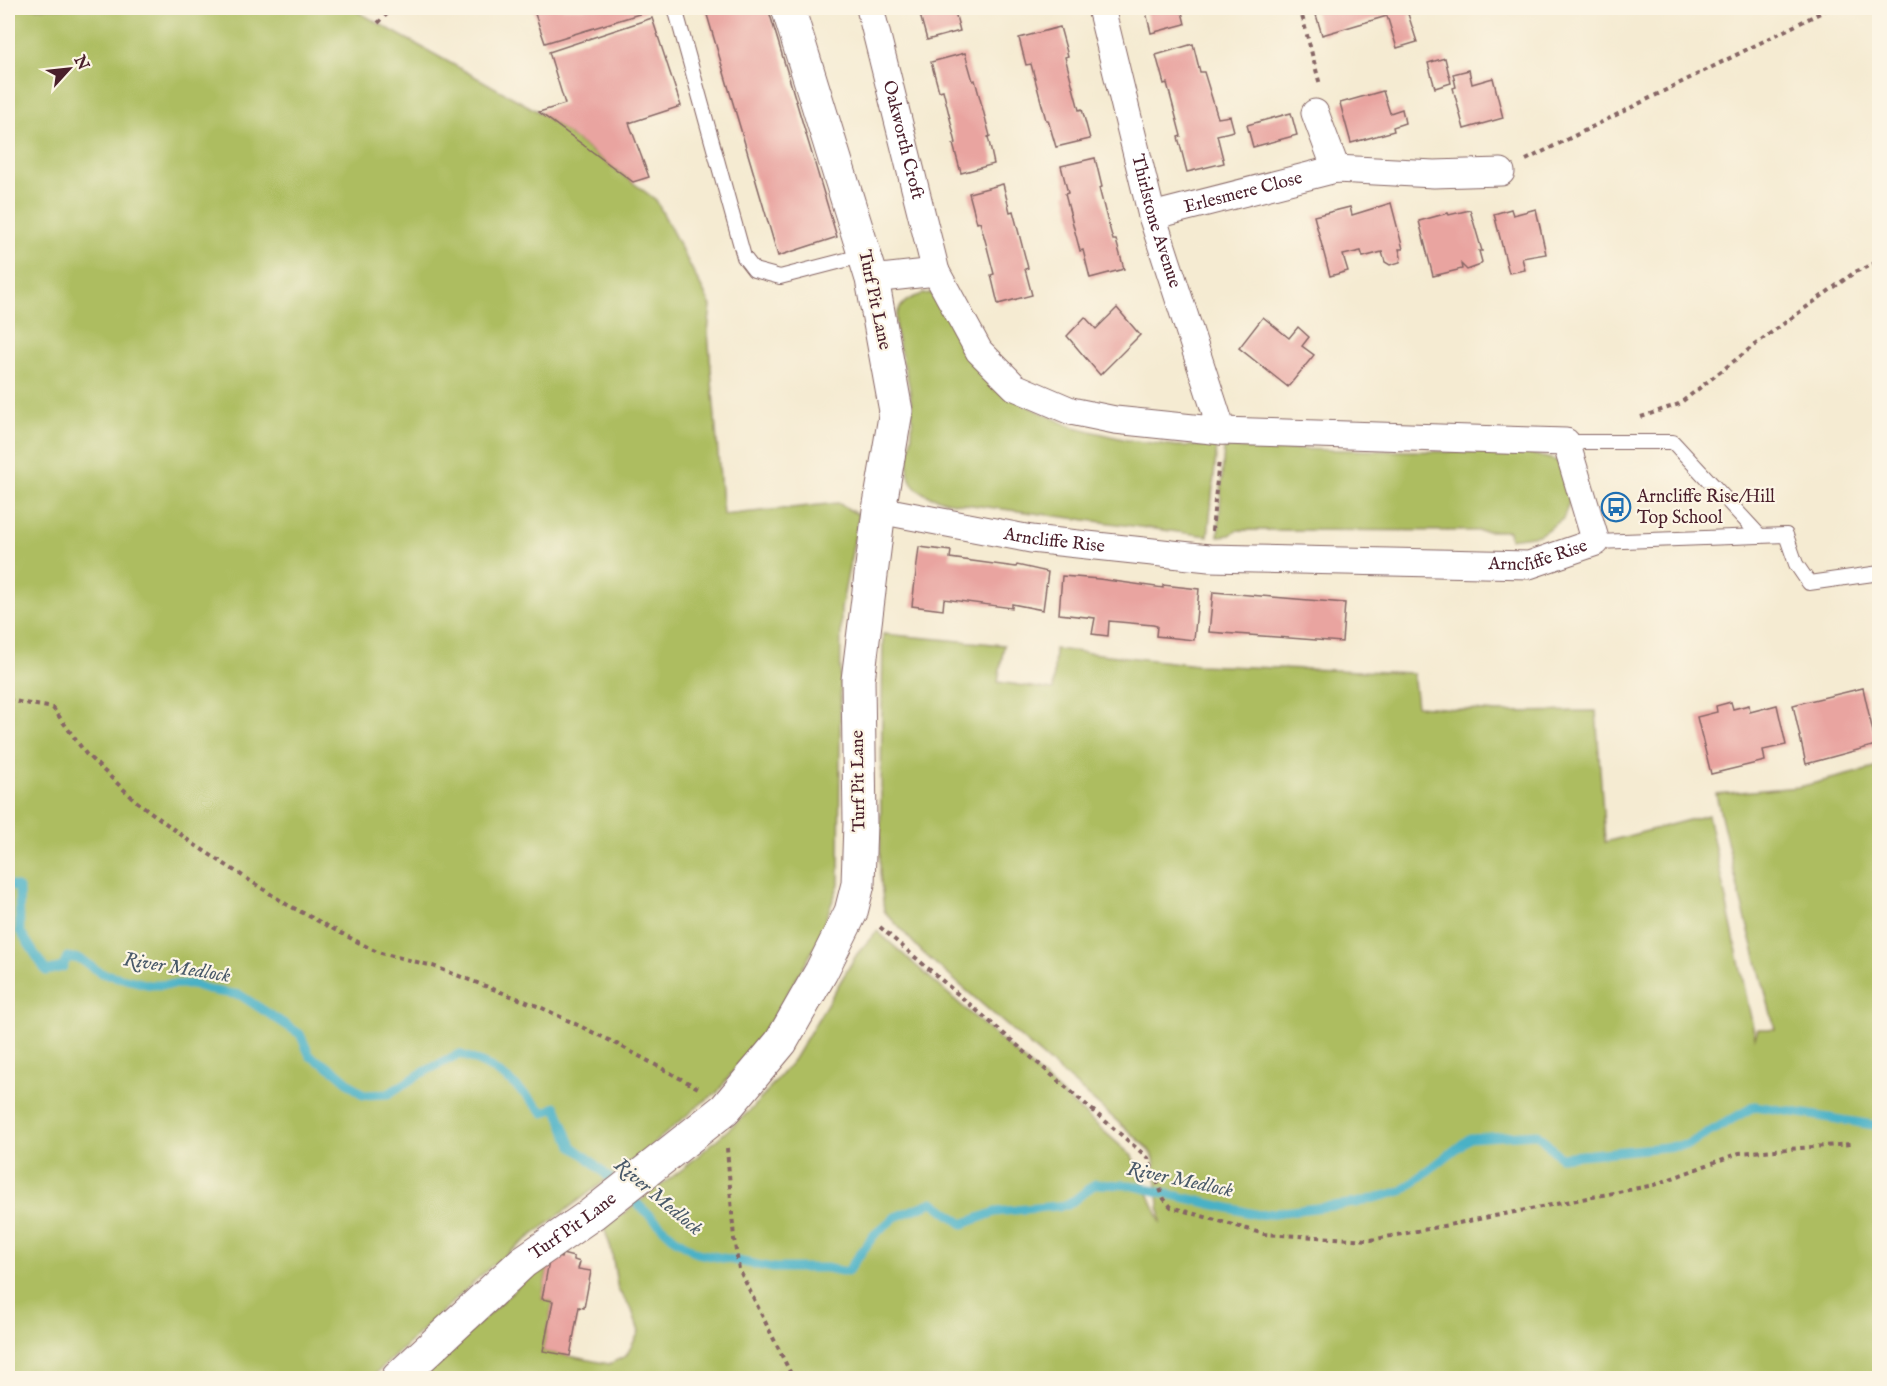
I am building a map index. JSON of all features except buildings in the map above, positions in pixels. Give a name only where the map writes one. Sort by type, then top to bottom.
[{"type":"street","name":"Turf Pit Lane","points":[[398,1378],[523,1262],[592,1214],[717,1116],[781,1042],[821,972],[851,912],[858,884],[859,854],[858,680],[879,510],[896,411],[868,267],[788,8]]},
{"type":"street","name":"Oakworth Croft","points":[[870,8],[936,272],[979,351],[1015,387],[1071,411],[1115,420],[1222,431]]},
{"type":"street","name":"Thirlstone Avenue","points":[[1101,8],[1152,216],[1222,431]]},
{"type":"street","points":[[1315,113],[1336,169]]},
{"type":"street","name":"Erlesmere Close","points":[[1152,216],[1336,169],[1434,174],[1501,172]]},
{"type":"street","points":[[868,267],[936,272]]},
{"type":"street","points":[[1222,431],[1566,442]]},
{"type":"street","name":"Arncliffe Rise","points":[[879,510],[1031,539],[1209,558],[1529,565],[1596,542],[1566,442]]},
{"type":"lane","points":[[675,8],[744,257],[754,270],[780,277],[868,267]]},
{"type":"lane","points":[[1566,442],[1673,442],[1760,536]]},
{"type":"lane","points":[[1596,542],[1786,535],[1796,564],[1809,583],[1880,573]]},
{"type":"path","points":[[378,22],[393,8]]},
{"type":"path","points":[[1300,8],[1323,99],[1315,113]]},
{"type":"path","points":[[1501,172],[1830,8]]},
{"type":"path","points":[[1634,420],[1679,404],[1761,340],[1855,273],[1880,261]]},
{"type":"path","points":[[1209,558],[1222,431]]},
{"type":"path","points":[[8,700],[53,708],[86,754],[136,801],[192,843],[286,904],[377,952],[433,966],[540,1007],[615,1043],[714,1096],[739,1269],[794,1378]]},
{"type":"path","points":[[851,912],[876,923],[1148,1158],[1164,1199],[1171,1207],[1264,1234],[1371,1240],[1654,1185],[1739,1153],[1850,1144]]},
{"type":"green space","points":[[8,8],[351,8],[539,112],[656,200],[711,306],[708,332],[723,515],[838,503],[859,515],[841,609],[839,884],[815,947],[774,1016],[717,1093],[642,1153],[490,1267],[371,1378],[8,1378]]},
{"type":"green space","points":[[930,293],[946,302],[1027,406],[1070,426],[1127,440],[1177,446],[1217,446],[1208,536],[949,502],[926,495],[917,488],[909,474],[912,407],[909,383],[897,335],[896,318],[904,303],[919,295]]},
{"type":"green space","points":[[1224,448],[1528,453],[1558,461],[1572,494],[1563,519],[1539,535],[1510,539],[1509,531],[1237,530],[1230,535],[1218,536]]},
{"type":"green space","points":[[883,634],[1004,645],[998,682],[1053,690],[1055,649],[1198,665],[1413,673],[1417,706],[1498,712],[1596,711],[1605,842],[1708,815],[1755,1037],[1758,1029],[1775,1029],[1740,897],[1716,794],[1799,787],[1879,767],[1879,1378],[421,1378],[550,1256],[542,1299],[553,1301],[543,1351],[609,1364],[626,1356],[639,1332],[632,1310],[618,1290],[611,1248],[604,1228],[684,1168],[753,1108],[794,1059],[857,954],[877,931],[1132,1156],[1161,1223],[1154,1158],[1148,1148],[922,952],[884,911],[880,873]]},
{"type":"waterway","name":"River Medlock","points":[[8,884],[19,888],[20,931],[46,971],[63,967],[67,957],[80,959],[101,973],[150,985],[192,984],[214,991],[240,995],[300,1034],[310,1056],[335,1071],[363,1095],[388,1094],[459,1054],[472,1059],[505,1078],[544,1113],[556,1107],[572,1146],[588,1158],[674,1238],[697,1253],[773,1268],[826,1268],[847,1272],[874,1235],[895,1217],[933,1202],[963,1224],[995,1212],[1068,1205],[1095,1184],[1130,1185],[1259,1215],[1356,1203],[1402,1191],[1470,1138],[1537,1134],[1560,1157],[1687,1145],[1755,1106],[1880,1126]]},
{"type":"place","name":"Arncliffe Rise/Hill Top School","points":[[1616,507]]}]
